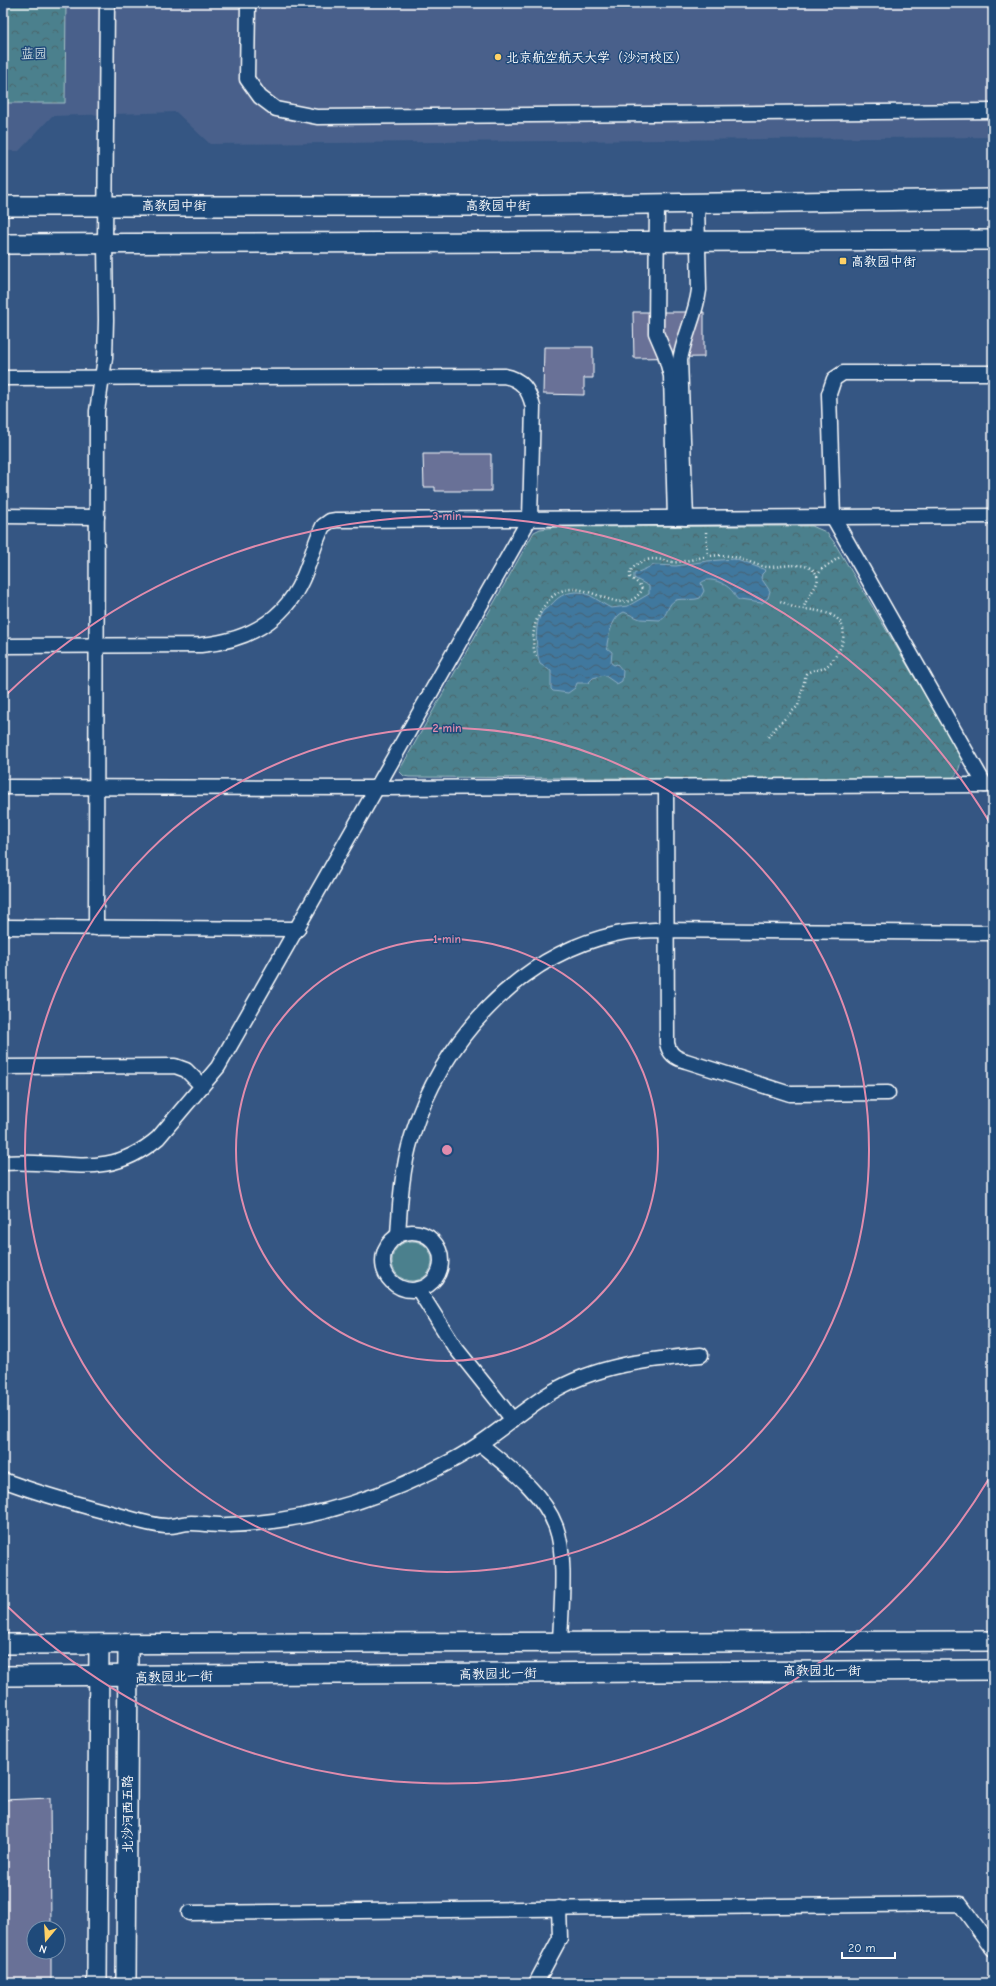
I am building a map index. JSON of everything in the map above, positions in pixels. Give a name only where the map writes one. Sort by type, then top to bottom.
[{"type":"main road","name":"高教园中街","points":[[3,206],[507,206],[993,199]]},
{"type":"main road","points":[[3,244],[993,240]]},
{"type":"main road","points":[[3,1644],[993,1641]]},
{"type":"main road","points":[[97,1983],[99,1644]]},
{"type":"main road","name":"北沙河西五路","points":[[126,1983],[128,1644]]},
{"type":"main road","name":"高教园北一街","points":[[3,1676],[100,1677],[993,1670]]},
{"type":"street","points":[[96,928],[97,411],[102,379],[106,320],[105,205],[107,3]]},
{"type":"street","points":[[248,3],[247,79],[260,98],[276,109],[317,117],[993,111]]},
{"type":"street","points":[[657,203],[656,333],[671,376],[681,518]]},
{"type":"street","points":[[681,518],[680,360],[683,344],[697,303],[699,290],[697,203]]},
{"type":"street","points":[[3,787],[97,786],[377,788],[989,785],[833,517],[829,394],[836,376],[849,372],[993,373]]},
{"type":"street","points":[[3,378],[510,377],[525,387],[533,407],[530,518],[228,1051],[202,1086],[158,1138],[148,1146],[129,1157],[114,1163],[97,1166],[32,1162],[3,1163]]},
{"type":"street","points":[[3,516],[97,517]]},
{"type":"street","points":[[3,646],[201,645],[227,642],[254,631],[270,622],[295,594],[305,573],[323,526],[330,521],[342,519],[993,516]]},
{"type":"street","points":[[666,786],[667,1042],[669,1051],[675,1057],[790,1094],[888,1093]]},
{"type":"street","points":[[3,927],[298,929]]},
{"type":"street","points":[[398,1235],[407,1156],[417,1122],[441,1072],[459,1043],[483,1011],[523,977],[568,950],[616,933],[666,930],[993,933]]},
{"type":"street","points":[[3,1067],[175,1066],[186,1070],[202,1086]]},
{"type":"street","points":[[407,1232],[417,1232],[426,1236],[438,1249],[440,1267],[437,1275],[431,1282],[418,1289],[404,1289],[395,1285],[388,1278],[382,1259],[390,1241],[398,1235],[407,1232]]},
{"type":"street","points":[[418,1289],[454,1346],[513,1420]]},
{"type":"street","points":[[3,1480],[91,1509],[160,1526],[190,1523],[213,1525],[264,1523],[318,1515],[398,1488],[456,1459],[480,1444],[551,1392],[595,1372],[657,1359],[701,1355]]},
{"type":"street","points":[[480,1444],[512,1471],[535,1494],[551,1516],[561,1552],[560,1642]]},
{"type":"street","points":[[190,1913],[960,1904],[993,1949]]},
{"type":"street","points":[[536,1983],[560,1938],[559,1908]]},
{"type":"path","points":[[704,518],[708,556]]},
{"type":"path","points":[[804,608],[806,599],[816,587],[817,576],[825,567],[852,549]]},
{"type":"path","points":[[536,656],[533,646],[536,619],[546,602],[557,593],[576,589],[606,597],[615,602],[627,602],[637,596],[641,591],[640,585],[630,577],[630,572],[634,566],[653,559],[676,562],[708,556],[730,556],[765,567],[796,565],[811,569],[817,576]]},
{"type":"path","points":[[768,737],[798,706],[806,674],[811,671],[821,670],[829,665],[843,642],[845,630],[838,618],[816,610],[792,606],[780,601]]},
{"type":"shaded area","name":"北京航空航天大学（沙河校区）","points":[[3,3],[993,3],[993,137],[210,144],[176,112],[52,116],[19,151],[3,151]]},
{"type":"green space","name":"蓝园","points":[[3,3],[66,3],[65,103],[3,103]]},
{"type":"green space","points":[[812,526],[826,532],[834,542],[962,757],[958,772],[951,779],[409,777],[404,776],[399,771],[534,532],[540,529],[556,527]]},
{"type":"green space","points":[[412,1241],[426,1247],[432,1261],[426,1275],[412,1281],[398,1275],[392,1261],[398,1247]]},
{"type":"water","points":[[734,559],[766,570],[762,574],[761,578],[770,591],[768,598],[762,603],[739,600],[727,586],[713,580],[709,580],[701,583],[704,591],[700,598],[676,600],[671,604],[665,616],[660,620],[640,619],[624,612],[614,621],[610,630],[607,644],[607,648],[612,652],[611,663],[614,665],[617,664],[623,671],[622,681],[617,684],[604,675],[593,678],[588,683],[577,683],[575,688],[568,693],[553,691],[551,689],[551,671],[540,664],[539,659],[536,637],[538,621],[544,610],[564,594],[575,592],[585,593],[611,608],[628,606],[649,594],[649,586],[634,578],[634,574],[654,565],[676,566],[707,561]]},
{"type":"building","points":[[633,312],[704,312],[704,357],[634,358]]},
{"type":"building","points":[[544,347],[593,347],[593,378],[584,378],[584,395],[543,394]]},
{"type":"building","points":[[423,454],[491,454],[491,491],[435,491],[435,487],[424,487]]},
{"type":"building","points":[[50,1798],[51,1920],[26,1920],[26,1960],[51,1960],[51,1983],[5,1983],[3,1800]]},
{"type":"place","name":"北京航空航天大学（沙河校区）","points":[[498,57]]},
{"type":"place","name":"高教园中街","points":[[843,261]]}]
